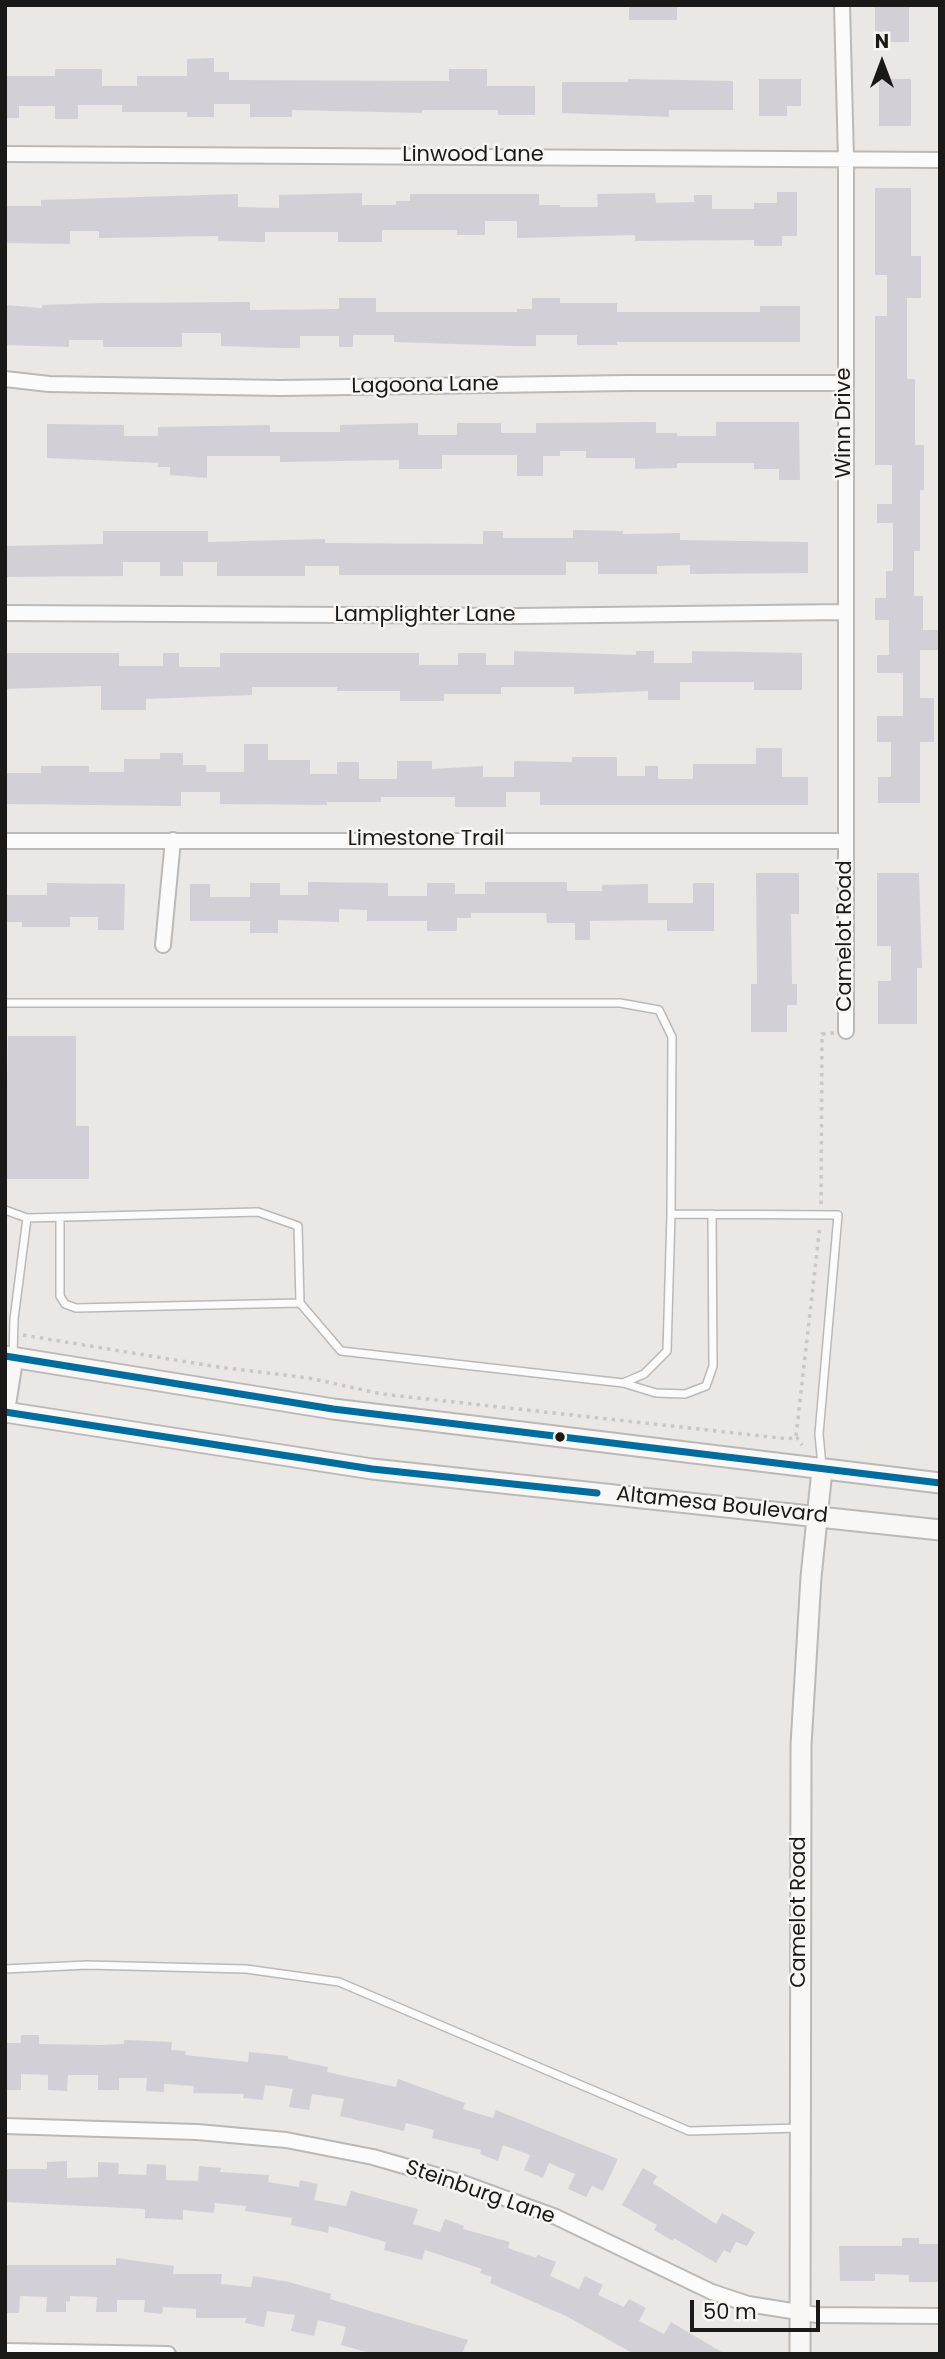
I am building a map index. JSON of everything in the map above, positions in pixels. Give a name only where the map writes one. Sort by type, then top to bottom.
[{"type":"main road","points":[[5,1410],[9,1356],[333,1409],[940,1483]]},
{"type":"main road","name":"Altamesa Boulevard","points":[[5,1410],[372,1469],[940,1530]]},
{"type":"main road","name":"Camelot Road","points":[[800,2354],[800,1745],[822,1470]]},
{"type":"street","name":"Winn Drive","points":[[842,5],[846,160],[846,841]]},
{"type":"street","name":"Linwood Lane","points":[[5,154],[940,160]]},
{"type":"street","name":"Lagoona Lane","points":[[5,379],[50,384],[280,388],[845,383]]},
{"type":"street","name":"Lamplighter Lane","points":[[5,613],[518,616],[844,612]]},
{"type":"street","points":[[163,945],[173,840]]},
{"type":"street","name":"Limestone Trail","points":[[5,841],[846,841]]},
{"type":"street","name":"Camelot Road","points":[[846,841],[846,1031]]},
{"type":"street","name":"Steinburg Lane","points":[[5,2126],[197,2132],[286,2140],[373,2157],[463,2183],[556,2217],[712,2292],[748,2304],[799,2312],[940,2316]]},
{"type":"street","points":[[5,2351],[168,2354]]},
{"type":"lane","points":[[5,1003],[620,1003],[659,1010],[672,1037],[667,1351],[644,1374],[623,1383]]},
{"type":"lane","points":[[5,1210],[27,1218],[258,1212],[298,1226],[300,1303],[341,1351],[623,1383],[656,1393],[685,1394],[706,1387],[713,1366],[712,1214]]},
{"type":"lane","points":[[671,1214],[838,1215],[819,1434],[822,1470]]},
{"type":"lane","points":[[60,1217],[60,1296],[65,1304],[76,1308],[300,1303]]},
{"type":"lane","points":[[9,1356],[27,1218]]},
{"type":"lane","points":[[5,1969],[87,1965],[246,1969],[339,1982],[689,2131],[799,2127]]},
{"type":"path","points":[[13,1333],[180,1361],[309,1378],[382,1394],[789,1439],[796,1436],[802,1445]]},
{"type":"building","points":[[629,5],[677,5],[677,20],[629,20]]},
{"type":"building","points":[[875,5],[909,5],[909,42],[875,42]]},
{"type":"building","points":[[214,58],[214,72],[229,72],[229,80],[449,81],[449,69],[487,69],[487,86],[535,86],[535,115],[498,115],[498,110],[422,110],[422,113],[292,110],[292,117],[250,117],[250,104],[214,104],[214,117],[187,117],[187,112],[122,112],[122,105],[78,105],[78,119],[55,119],[55,106],[19,106],[19,118],[5,118],[5,76],[55,76],[55,69],[102,69],[102,86],[137,86],[137,76],[187,76],[187,59]]},
{"type":"building","points":[[628,79],[733,81],[733,110],[669,110],[669,117],[562,113],[562,82],[628,82]]},
{"type":"building","points":[[759,79],[801,79],[801,106],[787,106],[787,116],[759,116]]},
{"type":"building","points":[[879,79],[911,79],[911,126],[879,126]]},
{"type":"building","points":[[875,188],[911,188],[911,256],[921,256],[921,298],[907,298],[907,379],[915,379],[915,445],[924,445],[924,490],[920,490],[920,551],[914,551],[914,596],[923,596],[923,630],[940,630],[940,650],[920,650],[920,698],[934,698],[934,742],[920,742],[920,803],[878,803],[878,777],[891,777],[891,742],[877,742],[877,716],[903,716],[903,673],[877,673],[877,655],[889,655],[889,620],[875,620],[875,598],[886,598],[886,571],[893,571],[893,523],[877,523],[877,504],[892,504],[892,465],[875,465],[875,316],[887,316],[887,275],[875,275]]},
{"type":"building","points":[[777,192],[797,192],[797,236],[782,236],[782,246],[754,246],[754,240],[635,241],[635,235],[517,238],[517,221],[485,221],[485,235],[457,235],[457,230],[382,230],[382,242],[338,242],[338,232],[265,232],[265,242],[218,241],[218,236],[99,238],[99,231],[70,231],[70,244],[5,243],[5,206],[41,206],[41,200],[238,194],[238,207],[279,208],[279,195],[362,193],[362,205],[396,205],[396,201],[410,201],[410,194],[539,194],[539,205],[598,207],[597,194],[655,193],[656,203],[694,202],[694,195],[712,195],[712,209],[754,209],[754,203],[777,203]]},
{"type":"building","points":[[339,298],[376,298],[376,312],[517,312],[517,309],[532,309],[532,298],[560,298],[560,303],[617,303],[617,312],[760,312],[760,306],[800,306],[800,342],[617,342],[617,345],[577,345],[577,335],[536,335],[536,346],[517,346],[394,342],[394,335],[353,335],[353,347],[339,347],[339,336],[300,336],[300,348],[280,348],[221,346],[221,333],[182,333],[182,347],[103,347],[103,340],[69,340],[69,347],[5,345],[5,305],[42,308],[42,305],[103,303],[250,302],[250,310],[339,309]]},
{"type":"building","points":[[656,422],[656,433],[716,436],[716,422],[799,422],[800,480],[779,480],[779,469],[754,469],[754,463],[677,463],[677,468],[635,469],[635,458],[586,458],[586,451],[560,451],[560,456],[543,456],[543,476],[517,476],[517,455],[442,455],[442,469],[399,469],[399,460],[280,462],[280,456],[207,456],[207,478],[170,475],[170,467],[158,467],[158,463],[47,458],[47,424],[124,425],[124,436],[158,436],[158,427],[270,425],[270,432],[340,432],[340,425],[418,423],[418,435],[457,435],[457,423],[501,423],[501,433],[536,433],[536,423]]},
{"type":"building","points":[[573,530],[623,531],[623,534],[680,533],[680,540],[808,542],[808,573],[690,574],[690,565],[657,566],[657,574],[598,574],[598,562],[566,562],[566,575],[339,575],[339,566],[305,566],[305,576],[217,576],[217,562],[183,562],[183,576],[160,576],[160,562],[123,562],[123,576],[5,577],[5,546],[103,544],[103,531],[208,531],[208,542],[325,539],[325,543],[483,544],[483,531],[503,531],[503,538],[573,538]]},
{"type":"building","points":[[514,651],[636,655],[636,651],[654,651],[654,663],[692,663],[692,651],[802,653],[802,690],[754,690],[754,682],[680,682],[680,700],[648,700],[648,691],[574,694],[574,687],[501,687],[501,694],[444,694],[444,701],[400,701],[400,691],[337,691],[337,687],[252,687],[252,695],[146,699],[146,710],[101,710],[101,686],[5,689],[5,653],[119,653],[119,666],[163,666],[163,653],[179,653],[179,667],[220,667],[220,653],[419,653],[419,665],[458,665],[458,653],[486,653],[486,665],[514,665]]},
{"type":"building","points":[[244,744],[268,744],[268,760],[310,760],[310,774],[337,774],[337,762],[359,762],[359,779],[397,779],[397,761],[432,761],[432,769],[483,766],[483,777],[514,777],[514,761],[572,762],[572,757],[617,757],[617,776],[645,776],[645,766],[658,766],[658,779],[693,779],[693,764],[756,764],[756,748],[782,748],[782,777],[808,777],[808,805],[540,805],[540,792],[506,792],[506,807],[455,807],[455,797],[381,797],[381,802],[327,802],[327,805],[220,804],[220,792],[181,792],[181,806],[5,804],[5,773],[41,773],[41,766],[89,766],[89,772],[124,772],[124,759],[160,759],[160,753],[183,753],[183,765],[206,765],[206,772],[244,772]]},
{"type":"building","points":[[756,873],[799,873],[799,914],[791,914],[792,984],[797,984],[797,1005],[787,1005],[787,1032],[751,1032],[751,984],[757,984]]},
{"type":"building","points":[[877,873],[919,873],[922,968],[917,968],[917,1024],[878,1024],[878,981],[891,981],[891,946],[877,946]]},
{"type":"building","points":[[308,882],[388,883],[388,896],[427,896],[427,883],[455,883],[455,894],[485,894],[485,882],[567,882],[567,891],[602,891],[602,885],[648,884],[648,903],[693,903],[693,883],[714,883],[714,931],[667,931],[667,920],[590,921],[590,940],[575,940],[575,923],[547,923],[546,913],[471,913],[471,918],[457,918],[457,931],[427,931],[427,921],[367,921],[367,910],[339,909],[339,922],[278,920],[278,933],[250,933],[250,921],[190,921],[190,884],[210,884],[210,897],[250,897],[250,883],[280,883],[280,895],[308,895]]},
{"type":"building","points":[[47,883],[125,884],[124,930],[98,930],[98,917],[70,917],[70,927],[22,927],[22,922],[5,922],[5,895],[47,895]]},
{"type":"building","points":[[8,1036],[76,1036],[76,1126],[89,1126],[89,1179],[5,1179]]},
{"type":"building","points":[[21,2035],[39,2035],[39,2044],[124,2044],[124,2040],[172,2042],[171,2050],[186,2051],[185,2055],[248,2062],[249,2052],[288,2056],[288,2059],[328,2067],[327,2072],[396,2087],[398,2079],[465,2103],[463,2109],[493,2118],[496,2110],[618,2159],[603,2191],[592,2186],[586,2197],[568,2189],[575,2174],[549,2163],[543,2178],[524,2170],[530,2155],[503,2145],[498,2161],[480,2154],[481,2150],[432,2138],[434,2130],[406,2123],[404,2131],[340,2116],[344,2099],[312,2094],[309,2110],[289,2107],[293,2089],[265,2085],[263,2100],[243,2098],[244,2094],[193,2093],[194,2086],[164,2084],[164,2092],[146,2091],[147,2078],[119,2078],[119,2090],[98,2090],[98,2075],[68,2075],[67,2091],[48,2090],[48,2075],[21,2074],[21,2090],[5,2090],[5,2043],[21,2043]]},
{"type":"building","points":[[67,2161],[67,2178],[98,2177],[98,2162],[119,2163],[118,2174],[146,2175],[147,2164],[166,2165],[166,2180],[198,2181],[199,2166],[221,2168],[220,2172],[269,2175],[268,2182],[299,2187],[300,2180],[318,2184],[314,2200],[346,2206],[351,2191],[418,2209],[413,2224],[440,2232],[445,2219],[464,2226],[463,2229],[510,2242],[508,2248],[556,2262],[550,2276],[579,2289],[585,2276],[603,2285],[598,2295],[624,2307],[629,2299],[646,2308],[639,2321],[664,2334],[671,2322],[725,2354],[634,2354],[566,2316],[490,2283],[492,2277],[480,2273],[482,2269],[425,2250],[422,2260],[384,2250],[386,2242],[329,2226],[328,2233],[291,2225],[292,2218],[245,2211],[246,2206],[215,2203],[214,2213],[183,2210],[183,2220],[145,2218],[145,2209],[5,2202],[5,2169],[47,2169],[47,2162]]},
{"type":"building","points":[[643,2168],[657,2176],[653,2183],[716,2224],[722,2213],[755,2232],[747,2246],[736,2242],[730,2253],[724,2250],[716,2263],[674,2238],[673,2241],[654,2230],[657,2225],[622,2205]]},
{"type":"building","points":[[902,2238],[919,2238],[919,2244],[940,2244],[940,2282],[909,2282],[909,2275],[875,2274],[875,2281],[840,2281],[839,2246],[902,2246]]},
{"type":"building","points":[[116,2258],[174,2266],[173,2274],[222,2274],[221,2284],[251,2287],[253,2276],[289,2282],[331,2294],[330,2299],[468,2340],[462,2354],[374,2354],[341,2345],[346,2327],[318,2320],[314,2336],[291,2331],[295,2315],[267,2311],[264,2327],[245,2323],[246,2318],[196,2318],[196,2309],[163,2307],[162,2314],[144,2312],[145,2300],[117,2300],[117,2312],[96,2312],[97,2297],[70,2296],[70,2302],[66,2301],[66,2312],[46,2312],[47,2297],[20,2296],[19,2313],[5,2313],[5,2265],[116,2265]]},
{"type":"transit line","points":[[5,1356],[333,1409],[940,1483]]},
{"type":"transit line","points":[[5,1412],[372,1469],[597,1493]]}]
